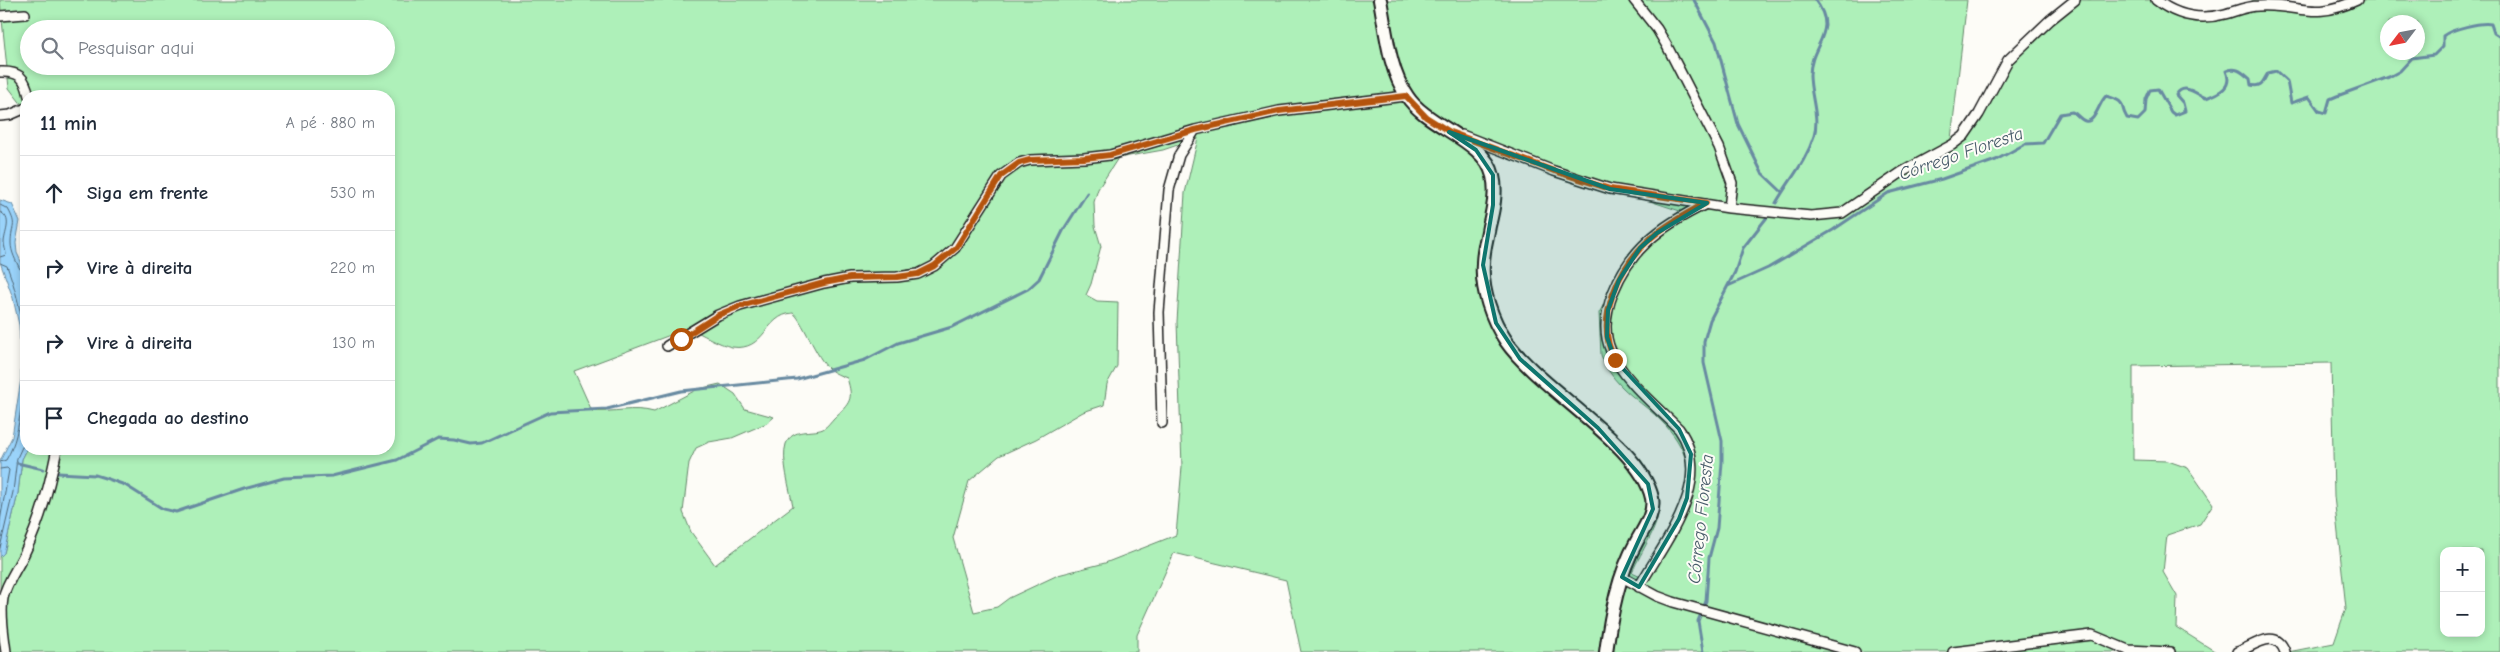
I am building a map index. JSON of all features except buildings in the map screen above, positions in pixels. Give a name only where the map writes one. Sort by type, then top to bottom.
[{"type":"main road","points":[[1380,0],[1398,81],[1406,96],[1426,117],[1476,150],[1488,163],[1493,175],[1494,205],[1482,264],[1484,285],[1496,323],[1520,359],[1605,435],[1637,468],[1648,484],[1653,509],[1616,591],[1606,652]]},
{"type":"street","points":[[1634,0],[1668,46],[1720,147],[1732,183],[1729,208]]},
{"type":"street","points":[[1450,132],[1554,171],[1610,189],[1729,208],[1811,216],[1842,214],[1902,172],[1952,145],[1964,136],[1979,114],[2008,60],[2050,20],[2075,0]]},
{"type":"street","points":[[2156,0],[2175,13],[2201,18],[2259,6],[2322,12],[2334,10],[2357,0]]},
{"type":"street","points":[[0,16],[25,14]]},
{"type":"street","points":[[0,72],[14,71],[19,75],[26,90]]},
{"type":"street","points":[[667,346],[718,315],[740,306],[824,283],[850,278],[897,277],[918,274],[934,266],[956,248],[1001,176],[1019,163],[1030,160],[1110,155],[1195,130],[1279,111],[1406,96]]},
{"type":"street","points":[[0,116],[10,115],[20,111]]},
{"type":"street","points":[[1162,423],[1159,312],[1169,190],[1179,155],[1195,130]]},
{"type":"street","points":[[1639,587],[1665,546],[1679,518],[1686,498],[1692,454],[1679,429],[1628,377],[1615,360],[1607,337],[1608,310],[1619,280],[1640,248],[1664,228],[1706,203]]},
{"type":"street","points":[[6,652],[2,606],[4,592],[25,553],[48,489],[56,455]]},
{"type":"street","points":[[1622,577],[1665,599],[1855,652]]},
{"type":"street","points":[[1953,652],[2092,635],[2128,650],[2170,652]]},
{"type":"street","points":[[2237,652],[2266,639],[2276,641],[2285,652]]},
{"type":"highlighted area","points":[[1449,132],[1610,189],[1707,203],[1657,233],[1640,248],[1619,280],[1608,310],[1607,337],[1615,360],[1679,429],[1691,454],[1687,498],[1679,519],[1639,587],[1622,577],[1653,509],[1648,484],[1598,428],[1520,359],[1496,323],[1483,265],[1493,205],[1493,175],[1476,150]]},
{"type":"green space","points":[[0,0],[1967,0],[1951,139],[1967,131],[2003,65],[2072,0],[2164,0],[2185,14],[2220,14],[2254,0],[2281,1],[2311,6],[2337,5],[2347,0],[2500,0],[2500,652],[2288,652],[2334,643],[2346,608],[2334,496],[2331,363],[2133,366],[2133,460],[2168,461],[2188,468],[2213,504],[2200,524],[2167,535],[2163,572],[2177,596],[2176,627],[2216,652],[1301,652],[1286,580],[1174,553],[1137,635],[1137,652],[0,652],[0,557],[4,553],[18,493],[24,455],[395,455],[395,90],[20,90],[20,102],[9,88]],"holes":[[[1198,138],[1185,193],[1177,322],[1182,467],[1176,535],[1105,563],[1058,575],[1009,598],[997,607],[974,612],[953,538],[969,481],[999,456],[1036,439],[1083,412],[1104,405],[1107,384],[1117,366],[1118,302],[1097,301],[1086,295],[1091,284],[1101,246],[1095,226],[1094,202],[1098,189],[1118,158],[1163,150]],[[1481,145],[1680,211],[1650,234],[1610,293],[1599,313],[1601,355],[1609,372],[1620,385],[1670,431],[1683,451],[1688,471],[1686,491],[1679,511],[1643,577],[1632,572],[1654,529],[1658,517],[1657,492],[1651,477],[1641,460],[1506,337],[1485,275],[1499,179],[1487,151]],[[793,313],[824,364],[833,372],[847,378],[850,391],[849,401],[844,409],[824,428],[793,435],[786,444],[785,466],[793,506],[715,565],[691,532],[683,512],[689,463],[696,448],[709,442],[732,438],[767,423],[774,417],[745,409],[735,394],[720,384],[698,389],[654,412],[646,410],[592,411],[574,371],[689,328],[727,346],[743,347],[759,339],[783,315]]]},
{"type":"water","points":[[0,200],[12,204],[20,221],[16,243],[20,259],[20,341],[19,325],[13,298],[0,262]]},
{"type":"water","points":[[20,385],[20,455],[24,455],[18,493],[4,553],[0,557],[0,461],[12,437]]},
{"type":"waterway","points":[[1694,0],[1716,42],[1738,124],[1762,173],[1782,192]]},
{"type":"waterway","points":[[1776,203],[1807,154],[1816,129],[1810,75],[1811,64],[1822,38],[1825,21],[1822,11],[1815,0]]},
{"type":"waterway","name":"Córrego Floresta","points":[[1728,286],[1768,268],[1833,230],[1888,193],[1942,179],[1996,160],[2025,144],[2043,143],[2060,114],[2072,112],[2085,121],[2092,119],[2106,96],[2118,100],[2122,104],[2127,118],[2138,120],[2145,113],[2146,99],[2150,90],[2158,89],[2171,112],[2175,115],[2185,111],[2183,103],[2176,95],[2183,89],[2190,90],[2206,98],[2224,89],[2228,81],[2226,71],[2236,69],[2242,72],[2250,79],[2251,85],[2255,86],[2262,83],[2268,73],[2276,71],[2287,81],[2291,103],[2309,97],[2319,111],[2326,113],[2330,99],[2389,77],[2400,71],[2412,58],[2434,55],[2443,46],[2443,36],[2447,33],[2474,25],[2491,24],[2494,33],[2500,37]]},
{"type":"waterway","points":[[58,473],[95,475],[108,479],[125,485],[163,509],[176,512],[244,489],[284,478],[332,476],[397,460],[438,439],[471,444],[482,443],[550,412],[607,409],[681,391],[797,379],[865,360],[898,343],[952,327],[1028,289],[1039,279],[1064,229],[1087,193]]},
{"type":"waterway","name":"Córrego Floresta","points":[[1703,652],[1698,621],[1706,601],[1709,558],[1717,528],[1722,462],[1722,441],[1704,363],[1704,341],[1710,320],[1735,272],[1743,248],[1768,216]]},
{"type":"waterway","points":[[17,463],[43,469]]},
{"type":"route","points":[[681,339],[718,315],[740,306],[824,283],[850,278],[897,277],[918,274],[934,266],[956,248],[1001,176],[1019,163],[1030,160],[1110,155],[1195,130],[1279,111],[1406,96],[1426,117],[1450,132],[1474,139],[1554,171],[1610,189],[1706,203],[1684,215],[1649,239],[1640,248],[1619,280],[1608,310],[1606,328],[1608,343],[1615,360]]}]
